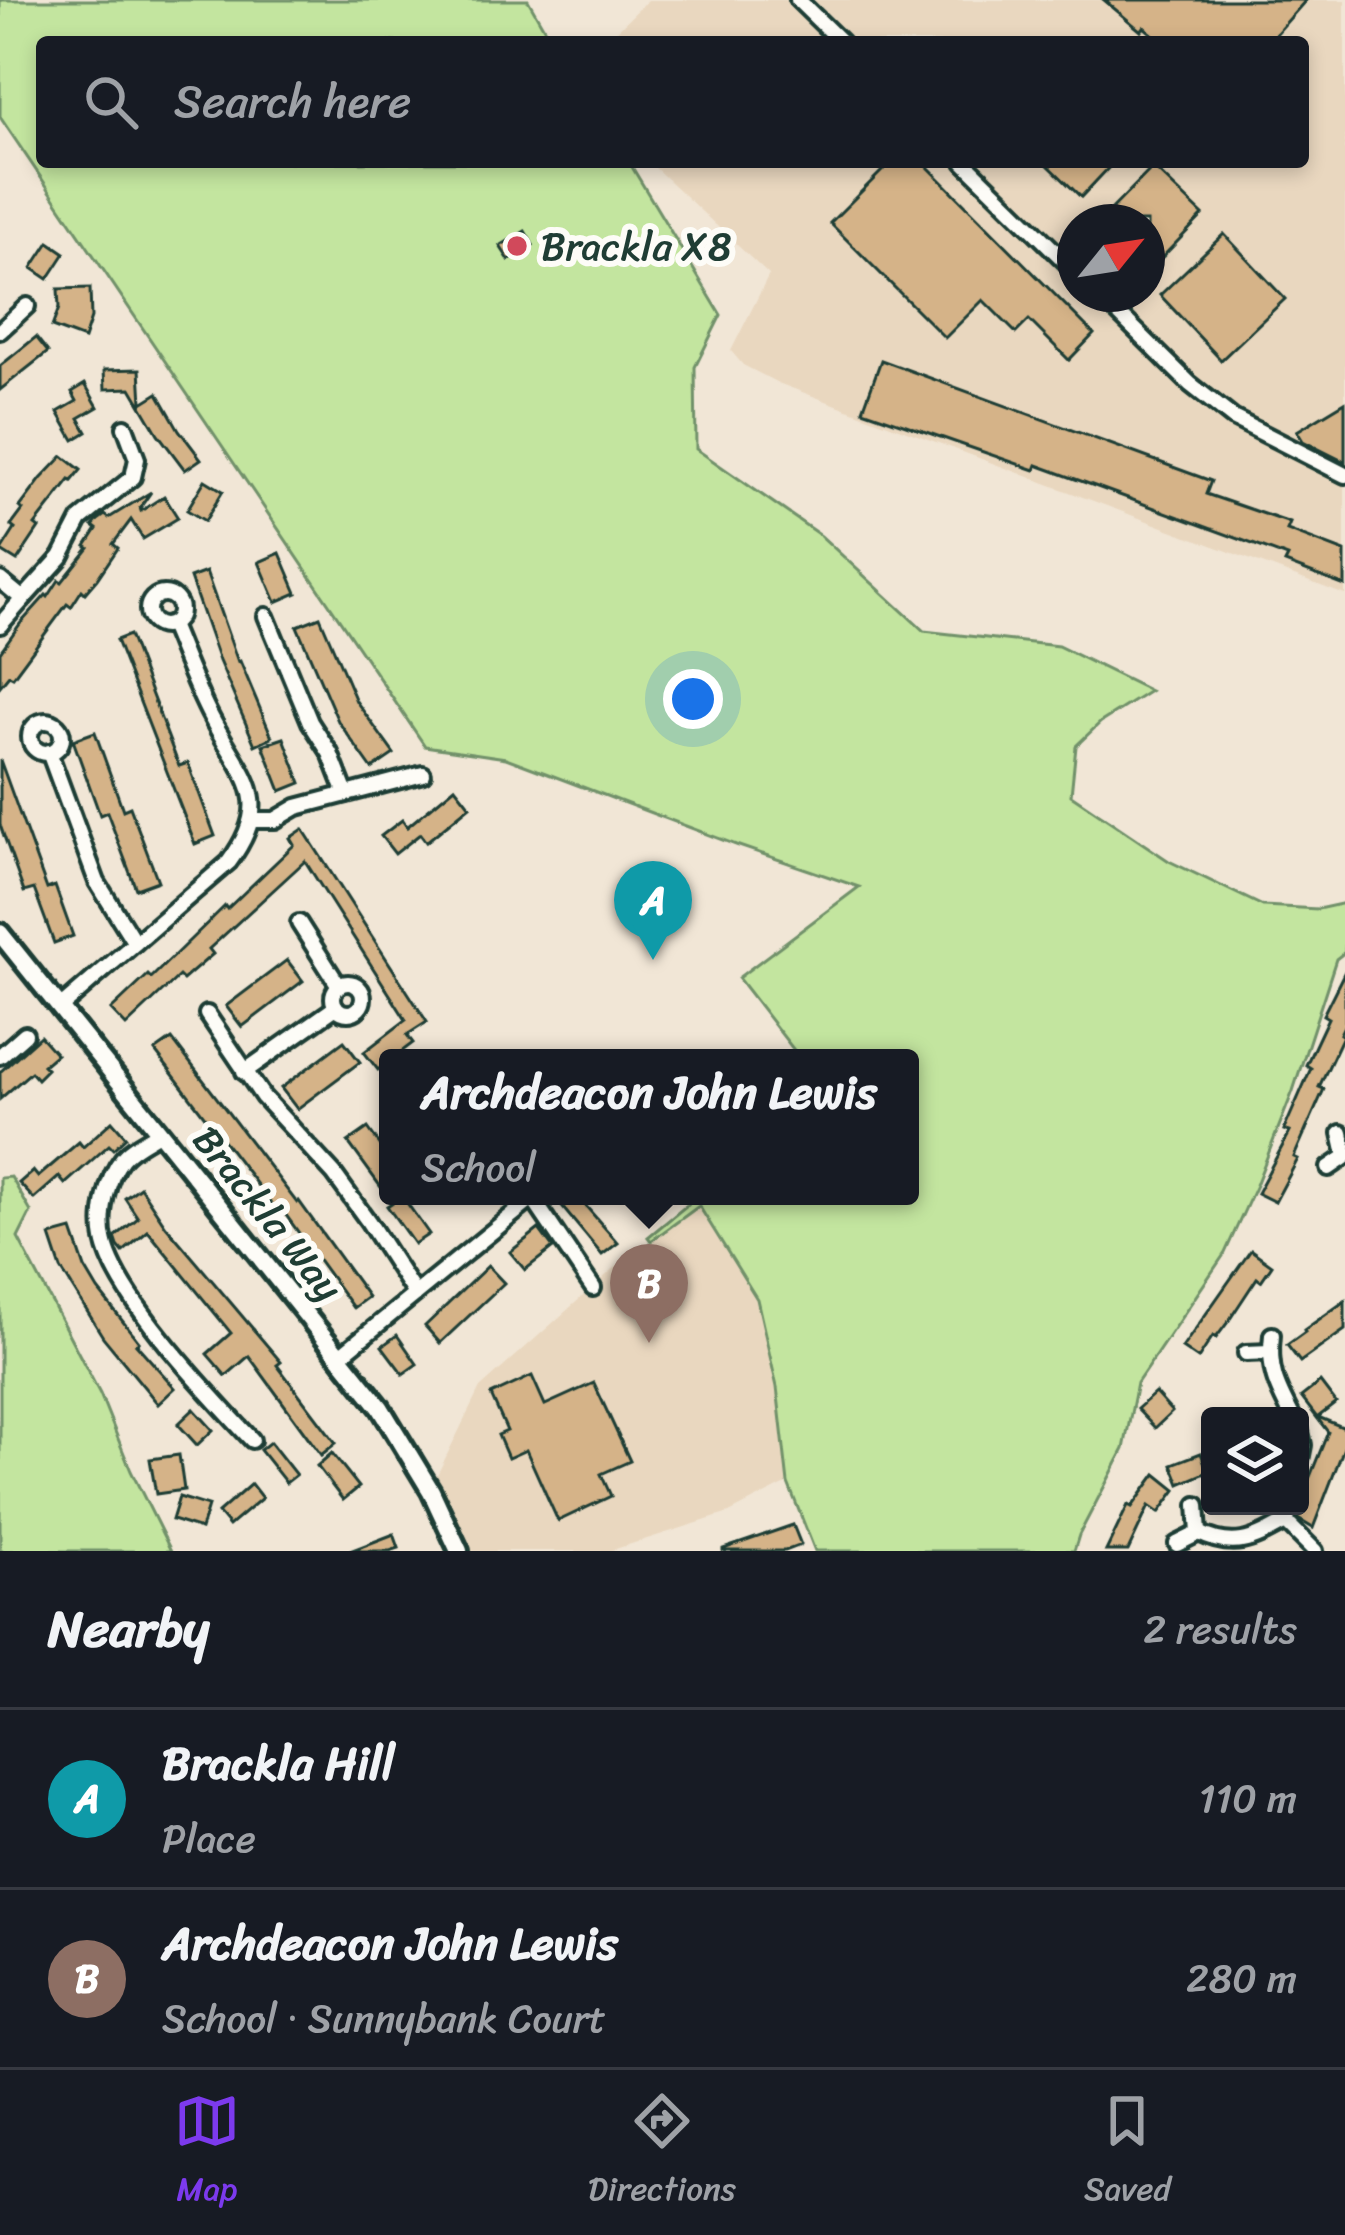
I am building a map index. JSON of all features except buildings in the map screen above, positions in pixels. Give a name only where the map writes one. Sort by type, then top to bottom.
[{"type":"street","points":[[798,0],[835,36]]},
{"type":"street","points":[[970,168],[1057,253]]},
{"type":"street","points":[[0,331],[27,306]]},
{"type":"street","points":[[1117,312],[1190,384],[1233,418],[1345,475]]},
{"type":"street","points":[[0,626],[61,557],[80,520],[134,477],[137,459],[125,428]]},
{"type":"street","points":[[0,580],[23,599]]},
{"type":"street","points":[[266,616],[346,794]]},
{"type":"street","points":[[61,1007],[229,862],[247,837],[252,820],[252,797],[244,771],[212,719],[171,625]]},
{"type":"street","points":[[49,752],[98,882],[135,943]]},
{"type":"street","points":[[252,820],[275,820],[297,807],[422,774]]},
{"type":"street","points":[[380,786],[384,806]]},
{"type":"street","points":[[298,923],[339,986]]},
{"type":"street","name":"Brackla Way","points":[[0,933],[380,1407],[459,1551]]},
{"type":"street","points":[[354,985],[362,992],[363,1002],[353,1013],[336,1007],[334,995],[339,986],[354,985]]},
{"type":"street","points":[[244,1072],[336,1007]]},
{"type":"street","points":[[207,1014],[224,1025],[244,1072],[334,1174],[415,1294]]},
{"type":"street","points":[[0,1056],[25,1034]]},
{"type":"street","points":[[160,1132],[122,1158],[103,1200],[104,1240],[120,1280],[159,1334],[252,1440]]},
{"type":"street","points":[[1329,1168],[1345,1154],[1341,1133]]},
{"type":"street","points":[[341,1355],[522,1205]]},
{"type":"street","points":[[537,1205],[593,1288]]},
{"type":"street","points":[[1272,1335],[1274,1376],[1288,1407]]},
{"type":"street","points":[[1246,1353],[1270,1352]]},
{"type":"street","points":[[1197,1505],[1199,1533]]},
{"type":"street","points":[[1199,1533],[1218,1542],[1251,1540],[1283,1515]]},
{"type":"street","points":[[1287,1515],[1298,1535],[1315,1551]]},
{"type":"street","points":[[1177,1544],[1199,1533]]},
{"type":"shaded area","points":[[648,0],[1345,0],[1345,595],[778,383],[743,365],[731,351],[769,275],[655,168],[1309,168],[1309,36],[611,36]]},
{"type":"shaded area","points":[[699,1206],[757,1299],[777,1387],[788,1483],[729,1513],[609,1551],[471,1551],[436,1477],[480,1388],[611,1271]]},
{"type":"green space","points":[[0,0],[528,0],[549,36],[36,36],[36,168],[633,168],[721,315],[695,367],[696,449],[821,536],[924,631],[1058,646],[1150,691],[1101,722],[1076,746],[1071,795],[1169,861],[1263,906],[1318,909],[1345,903],[1345,952],[1336,959],[1256,1185],[1225,1253],[1137,1383],[1124,1449],[1074,1551],[815,1551],[788,1483],[777,1387],[757,1299],[699,1206],[651,1241],[648,1237],[687,1205],[919,1205],[919,1049],[793,1049],[738,978],[859,887],[506,758],[425,746],[0,117]]},
{"type":"green space","points":[[11,1177],[31,1212],[18,1238],[100,1394],[171,1551],[0,1551],[0,1178]]},
{"type":"place","name":"Brackla X8","points":[[517,246]]},
{"type":"place","name":"Brackla Hill","points":[[653,960]]},
{"type":"place","name":"Archdeacon John Lewis","points":[[649,1343]]}]
